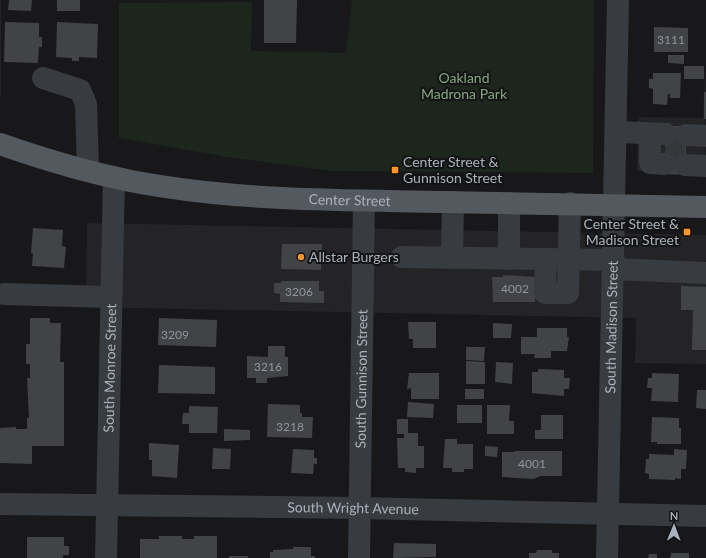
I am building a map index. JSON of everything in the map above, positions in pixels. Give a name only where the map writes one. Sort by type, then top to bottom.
[{"type":"main road","name":"Center Street","points":[[0,144],[52,162],[114,177],[165,187],[218,194],[272,198],[364,201],[570,203],[706,207]]},
{"type":"street","name":"South Madison Street","points":[[606,558],[617,132],[618,0]]},
{"type":"street","points":[[42,78],[80,90],[86,104],[88,171]]},
{"type":"street","points":[[617,132],[679,148]]},
{"type":"street","name":"South Monroe Street","points":[[106,558],[110,297],[114,177]]},
{"type":"street","name":"South Gunnison Street","points":[[359,558],[364,201]]},
{"type":"street","points":[[452,258],[453,202]]},
{"type":"street","points":[[508,259],[509,203]]},
{"type":"street","points":[[546,259],[544,293],[568,293],[567,260],[570,203]]},
{"type":"street","points":[[402,257],[567,260],[706,273]]},
{"type":"street","points":[[4,294],[110,297]]},
{"type":"street","name":"South Wright Avenue","points":[[0,504],[360,508],[607,515],[706,516]]},
{"type":"shaded area","points":[[1,0],[1,96],[0,96]]},
{"type":"shaded area","points":[[705,65],[706,172],[637,171],[638,117],[703,118]]},
{"type":"shaded area","points":[[87,223],[706,235],[706,364],[635,363],[636,318],[86,307]]},
{"type":"green space","name":"Oakland Madrona Park","points":[[352,0],[594,0],[593,173],[332,171],[228,157],[119,138],[119,3],[252,2],[251,51],[346,53]]},
{"type":"building","points":[[9,0],[32,0],[31,11],[8,10]]},
{"type":"building","points":[[57,0],[80,0],[80,11],[57,11]]},
{"type":"building","points":[[264,0],[297,0],[296,43],[264,43]]},
{"type":"building","points":[[5,22],[39,23],[39,37],[42,37],[42,47],[39,47],[38,63],[4,62]]},
{"type":"building","points":[[57,22],[98,24],[97,58],[79,57],[79,61],[72,61],[72,58],[56,57]]},
{"type":"building","points":[[654,27],[688,28],[688,52],[654,52]]},
{"type":"building","points":[[668,55],[684,55],[684,64],[668,63]]},
{"type":"building","points":[[684,66],[704,66],[704,79],[684,79]]},
{"type":"building","points":[[653,73],[681,73],[680,98],[670,98],[670,94],[668,94],[667,105],[653,104],[653,89],[649,88],[649,79],[653,79]]},
{"type":"building","points":[[704,92],[706,92],[706,119],[704,119]]},
{"type":"building","points":[[666,126],[686,126],[686,175],[665,174]]},
{"type":"building","points":[[33,228],[63,230],[62,246],[66,247],[64,268],[32,266],[33,253],[31,253]]},
{"type":"building","name":"Allstar Burgers","points":[[282,244],[322,244],[321,270],[281,269]]},
{"type":"building","points":[[503,275],[537,277],[535,302],[493,302],[492,277],[503,277]]},
{"type":"building","points":[[281,281],[319,281],[319,291],[324,291],[324,303],[280,302],[280,294],[274,293],[274,283],[281,283]]},
{"type":"building","points":[[681,286],[706,287],[706,350],[692,350],[693,310],[681,310]]},
{"type":"building","points":[[30,318],[50,318],[50,323],[61,323],[60,362],[64,362],[64,446],[32,446],[32,464],[0,463],[0,428],[16,427],[16,429],[27,429],[27,418],[29,418],[27,378],[30,378],[30,364],[26,364],[26,344],[30,344]]},
{"type":"building","points":[[159,318],[217,320],[216,347],[158,345]]},
{"type":"building","points":[[408,322],[436,322],[436,348],[413,348],[413,339],[409,339]]},
{"type":"building","points":[[493,323],[512,324],[511,338],[493,338]]},
{"type":"building","points":[[537,328],[567,328],[567,337],[569,337],[567,351],[551,351],[551,358],[534,358],[535,354],[521,354],[521,337],[537,337]]},
{"type":"building","points":[[268,346],[285,346],[285,357],[288,357],[288,376],[267,378],[267,383],[256,383],[256,378],[247,378],[247,356],[268,357]]},
{"type":"building","points":[[466,347],[485,347],[484,361],[466,360]]},
{"type":"building","points":[[466,361],[485,362],[485,384],[466,384]]},
{"type":"building","points":[[496,362],[513,363],[512,384],[495,382]]},
{"type":"building","points":[[159,365],[215,367],[215,394],[158,393]]},
{"type":"building","points":[[538,369],[564,370],[564,378],[570,378],[569,389],[564,389],[564,396],[532,393],[532,372],[538,372]]},
{"type":"building","points":[[409,373],[439,373],[439,399],[411,399],[411,388],[407,389]]},
{"type":"building","points":[[652,373],[679,374],[678,402],[651,401],[652,388],[647,388],[648,378],[652,378]]},
{"type":"building","points":[[465,389],[484,389],[484,399],[465,399]]},
{"type":"building","points":[[697,390],[706,390],[706,409],[696,408]]},
{"type":"building","points":[[408,402],[434,404],[433,418],[407,417]]},
{"type":"building","points":[[268,404],[300,405],[300,413],[302,413],[302,417],[313,417],[312,438],[267,437]]},
{"type":"building","points":[[457,405],[482,405],[482,423],[457,423]]},
{"type":"building","points":[[487,405],[510,405],[509,421],[514,421],[514,434],[487,434]]},
{"type":"building","points":[[189,406],[218,407],[217,433],[189,433],[189,424],[182,424],[183,413],[189,413]]},
{"type":"building","points":[[541,415],[563,415],[563,439],[535,439],[535,430],[541,430]]},
{"type":"building","points":[[652,417],[679,418],[679,428],[681,428],[681,444],[657,444],[657,442],[651,442]]},
{"type":"building","points":[[397,419],[408,419],[408,433],[418,433],[418,446],[424,446],[424,468],[416,468],[416,473],[405,472],[405,468],[398,468],[397,438],[404,438],[404,434],[397,434]]},
{"type":"building","points":[[224,429],[250,430],[250,440],[224,441]]},
{"type":"building","points":[[445,439],[457,439],[457,444],[473,444],[473,469],[464,469],[464,472],[452,472],[452,468],[443,468]]},
{"type":"building","points":[[149,443],[179,445],[177,478],[152,476],[152,460],[149,460]]},
{"type":"building","points":[[485,446],[498,447],[497,457],[485,456]]},
{"type":"building","points":[[213,448],[231,449],[230,469],[212,469]]},
{"type":"building","points":[[293,449],[314,450],[314,458],[317,458],[317,464],[314,464],[313,474],[291,473]]},
{"type":"building","points":[[674,449],[687,450],[686,469],[681,469],[681,479],[649,479],[649,474],[645,473],[646,459],[649,459],[649,454],[674,455]]},
{"type":"building","points":[[562,451],[562,476],[541,476],[533,479],[502,477],[502,452]]},
{"type":"building","points":[[159,536],[182,536],[182,539],[194,539],[194,536],[217,536],[217,558],[140,558],[140,539],[159,539]]},
{"type":"building","points":[[27,537],[64,537],[64,546],[69,546],[69,555],[63,555],[63,558],[27,558]]},
{"type":"building","points":[[394,543],[436,544],[436,557],[393,558]]},
{"type":"building","points":[[293,547],[311,547],[311,556],[315,556],[315,558],[270,558],[270,552],[273,552],[273,550],[293,549]]},
{"type":"building","points":[[537,550],[552,550],[552,553],[559,553],[559,558],[529,558],[529,553],[536,553]]},
{"type":"building","points":[[671,553],[689,553],[689,558],[669,558]]},
{"type":"building","points":[[649,554],[657,554],[657,558],[648,558]]},
{"type":"building","points":[[229,556],[248,556],[248,558],[229,558]]},
{"type":"tunnel","points":[[666,149],[685,150]]},
{"type":"place","name":"Center Street & Gunnison Street","points":[[395,170]]},
{"type":"place","name":"Center Street & Madison Street","points":[[687,232]]},
{"type":"place","name":"Allstar Burgers","points":[[301,257]]}]
